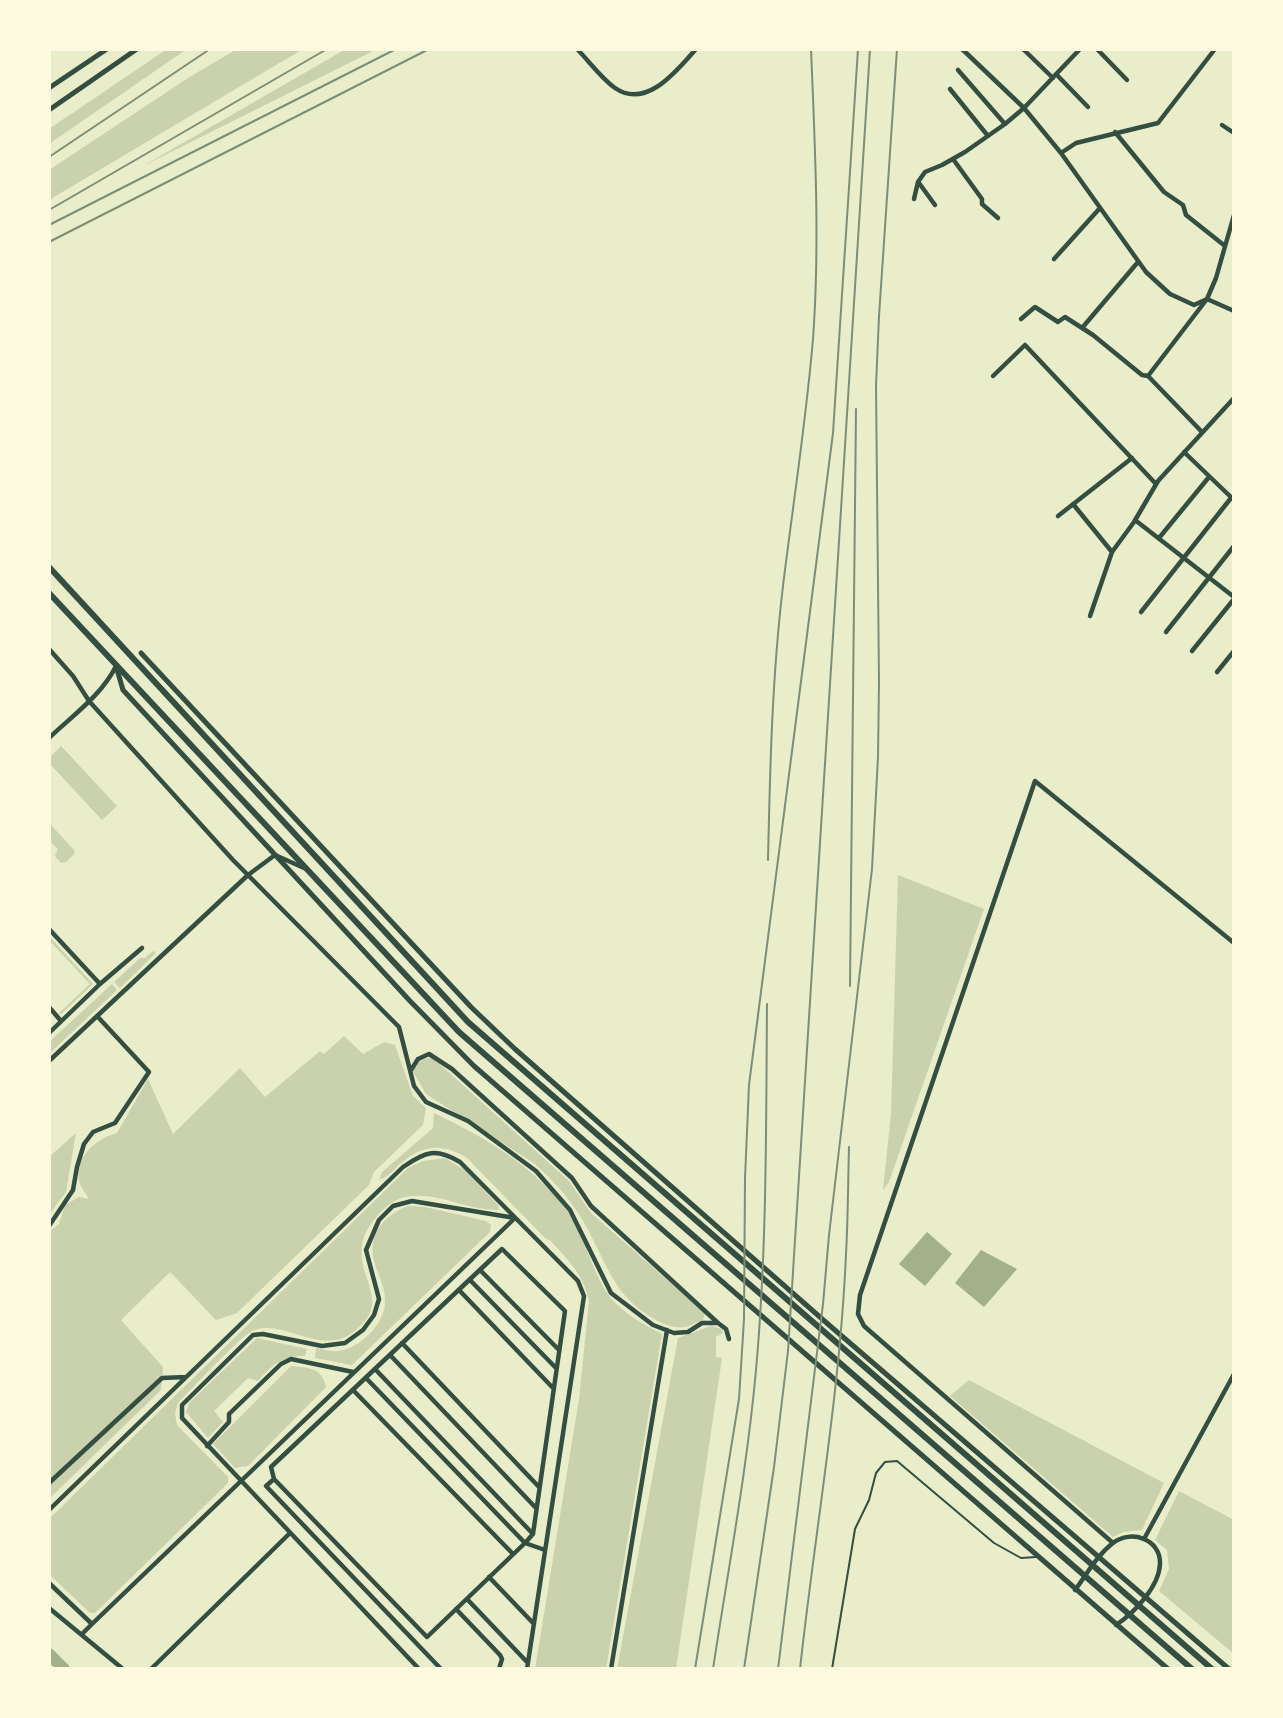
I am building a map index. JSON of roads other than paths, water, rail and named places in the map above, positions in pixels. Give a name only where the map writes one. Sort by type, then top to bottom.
[{"type":"main road","points":[[49,567],[468,1022],[1212,1669]]},
{"type":"main road","points":[[49,593],[459,1032],[1192,1669]]},
{"type":"street","points":[[49,88],[107,49]]},
{"type":"street","points":[[49,110],[137,49]]},
{"type":"street","points":[[577,49],[617,89],[634,93],[656,89],[671,78],[696,49]]},
{"type":"street","points":[[962,49],[1024,108],[1061,153],[1138,262],[1170,294],[1194,304],[1207,299],[1234,310]]},
{"type":"street","points":[[1023,49],[1088,107]]},
{"type":"street","points":[[914,199],[918,182],[925,172],[953,159],[1005,124],[1024,108],[1080,49]]},
{"type":"street","points":[[1097,49],[1128,80]]},
{"type":"street","points":[[1061,153],[1076,143],[1158,123],[1215,49]]},
{"type":"street","points":[[958,70],[1005,124]]},
{"type":"street","points":[[950,89],[988,136]]},
{"type":"street","points":[[1222,125],[1234,133]]},
{"type":"street","points":[[1115,132],[1164,192],[1183,205],[1186,215],[1225,246]]},
{"type":"street","points":[[953,159],[982,200],[982,204],[998,218]]},
{"type":"street","points":[[918,182],[934,205]]},
{"type":"street","points":[[1054,259],[1100,208]]},
{"type":"street","points":[[1148,376],[1207,299],[1234,215]]},
{"type":"street","points":[[1082,328],[1138,262]]},
{"type":"street","points":[[1021,319],[1035,307],[1058,322],[1065,317],[1142,375],[1148,376],[1202,432]]},
{"type":"street","points":[[993,376],[1025,345],[1156,484]]},
{"type":"street","points":[[1090,616],[1112,552],[1156,484],[1234,398]]},
{"type":"street","points":[[1141,612],[1232,499],[1184,452]]},
{"type":"street","points":[[1058,516],[1132,458]]},
{"type":"street","points":[[1159,538],[1209,477]]},
{"type":"street","points":[[1073,503],[1112,552]]},
{"type":"street","points":[[1135,519],[1234,598],[1192,651]]},
{"type":"street","points":[[1166,632],[1234,546]]},
{"type":"street","points":[[49,649],[73,676],[89,701],[248,875],[399,1027],[414,1086],[426,1101],[468,1121],[536,1171],[570,1210],[611,1293],[653,1325],[674,1333],[688,1332],[702,1323],[718,1323]]},
{"type":"street","points":[[1217,672],[1234,650]]},
{"type":"street","points":[[141,653],[461,997],[514,1049],[829,1325],[1229,1669]]},
{"type":"street","points":[[49,738],[89,701],[116,666]]},
{"type":"street","points":[[116,666],[122,690],[410,1001],[474,1066],[1168,1669]]},
{"type":"street","points":[[1114,1543],[864,1326],[858,1314],[860,1295],[1035,781],[1234,943]]},
{"type":"street","points":[[275,855],[307,870]]},
{"type":"street","points":[[49,1061],[248,875],[275,855]]},
{"type":"street","points":[[49,929],[100,984]]},
{"type":"street","points":[[49,1032],[142,948]]},
{"type":"street","points":[[49,1007],[61,1021]]},
{"type":"street","points":[[49,1226],[73,1190],[84,1144],[93,1132],[115,1123],[149,1072],[97,1016]]},
{"type":"street","points":[[411,1071],[418,1059],[429,1054],[452,1069],[572,1178],[591,1206],[726,1329],[729,1339]]},
{"type":"street","points":[[49,1510],[393,1177],[418,1157],[429,1153],[444,1153],[460,1162],[578,1281],[584,1296],[527,1666]]},
{"type":"street","points":[[419,1669],[207,1446],[182,1418],[182,1405],[253,1335],[263,1334],[322,1346],[345,1343],[363,1331],[374,1315],[379,1299],[366,1250],[379,1220],[393,1206],[412,1200],[515,1218]]},
{"type":"street","points":[[82,1634],[515,1218]]},
{"type":"street","points":[[502,1249],[565,1311],[533,1534],[427,1637],[274,1479],[271,1467],[470,1280],[502,1249]]},
{"type":"street","points":[[480,1270],[559,1350]]},
{"type":"street","points":[[470,1280],[557,1368]]},
{"type":"street","points":[[458,1290],[554,1388]]},
{"type":"street","points":[[611,1669],[667,1330]]},
{"type":"street","points":[[402,1343],[540,1488]]},
{"type":"street","points":[[390,1355],[537,1508]]},
{"type":"street","points":[[207,1446],[229,1422],[229,1414],[281,1364],[291,1359],[354,1372]]},
{"type":"street","points":[[375,1369],[533,1534]]},
{"type":"street","points":[[1144,1539],[1234,1374]]},
{"type":"street","points":[[49,1483],[162,1378],[186,1377]]},
{"type":"street","points":[[366,1378],[525,1543],[545,1550]]},
{"type":"street","points":[[353,1390],[513,1554]]},
{"type":"street","points":[[274,1479],[266,1486],[442,1669]]},
{"type":"street","points":[[151,1669],[290,1533]]},
{"type":"street","points":[[1075,1590],[1100,1556],[1114,1543],[1136,1535],[1152,1543],[1159,1554],[1157,1578],[1130,1615],[1116,1626]]},
{"type":"street","points":[[489,1577],[534,1623]]},
{"type":"street","points":[[49,1583],[92,1624]]},
{"type":"street","points":[[467,1599],[527,1666]]},
{"type":"street","points":[[49,1608],[123,1669]]},
{"type":"street","points":[[456,1609],[500,1655],[502,1659],[499,1669]]},
{"type":"lane","points":[[832,1669],[855,1529],[869,1500],[876,1472],[885,1462],[897,1461],[994,1543],[1021,1558],[1037,1557]]},
{"type":"waterway","points":[[49,1654],[64,1669]]},
{"type":"railway","points":[[49,157],[210,49]]},
{"type":"railway","points":[[49,210],[327,49]]},
{"type":"railway","points":[[49,225],[396,49]]},
{"type":"railway","points":[[49,242],[429,49]]},
{"type":"railway","points":[[768,860],[776,654],[807,401],[815,303],[816,194],[811,49]]},
{"type":"railway","points":[[695,1669],[739,1399],[744,1319],[749,1085],[833,433],[858,49]]},
{"type":"railway","points":[[744,1669],[788,1351],[870,49]]},
{"type":"railway","points":[[778,1669],[872,869],[879,682],[876,386],[897,49]]},
{"type":"railway","points":[[850,986],[856,409]]},
{"type":"railway","points":[[713,1669],[742,1482],[760,1324],[767,1004]]},
{"type":"railway","points":[[800,1669],[843,1306],[849,1147]]}]
